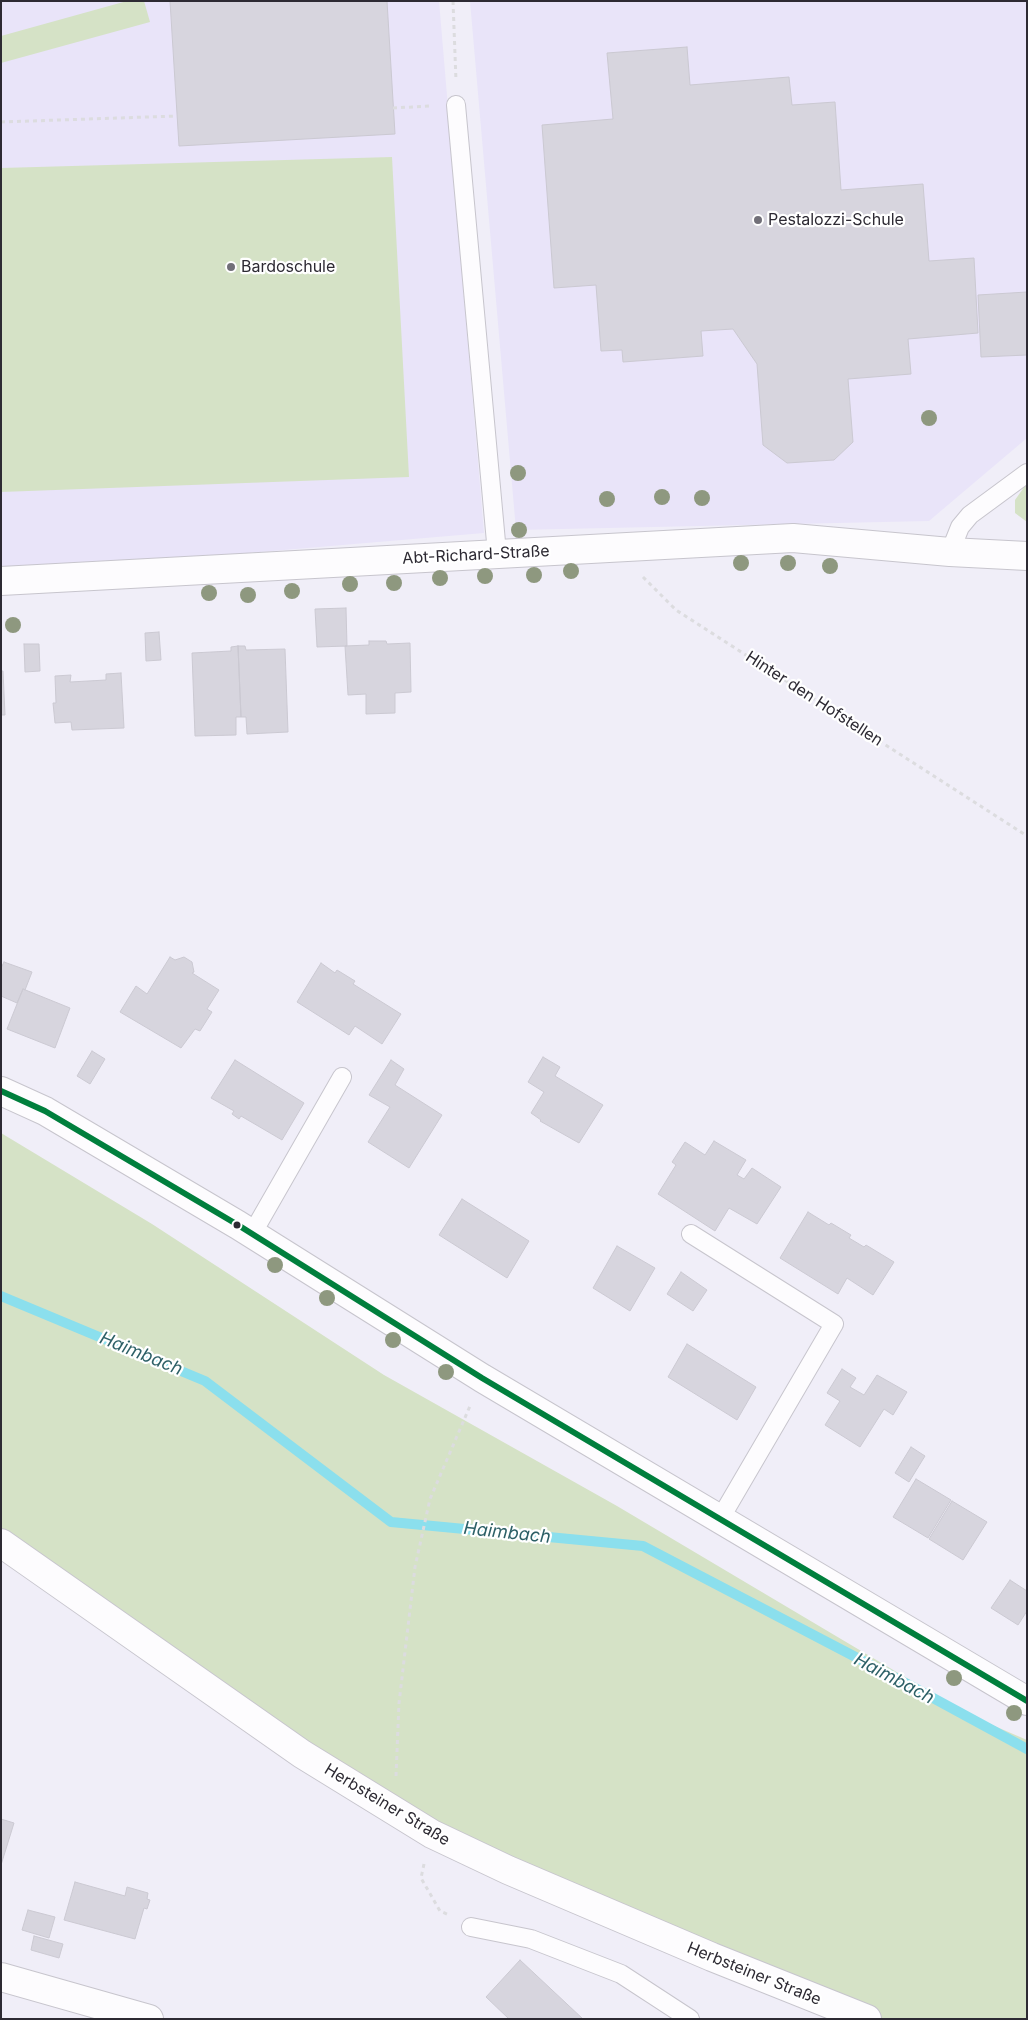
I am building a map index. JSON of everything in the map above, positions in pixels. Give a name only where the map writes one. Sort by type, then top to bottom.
[{"type":"street","name":"Abt-Richard-Straße","points":[[1,581],[793,538],[950,552],[1027,556]]},
{"type":"street","points":[[1,1091],[45,1111],[252,1234],[482,1378],[1027,1701]]},
{"type":"street","name":"Herbsteiner Straße","points":[[1,1543],[294,1748],[432,1834],[508,1870],[712,1958],[867,2019]]},
{"type":"street","points":[[1,1977],[149,2019]]},
{"type":"lane","points":[[456,105],[497,553]]},
{"type":"lane","points":[[950,552],[960,526],[970,515],[1027,473]]},
{"type":"lane","points":[[252,1234],[342,1077]]},
{"type":"lane","points":[[692,1234],[834,1324],[720,1519]]},
{"type":"lane","points":[[471,1926],[530,1939],[621,1974],[690,2019]]},
{"type":"path","points":[[453,1],[456,105]]},
{"type":"path","points":[[1,122],[177,116]]},
{"type":"path","name":"Hinter den Hofstellen","points":[[614,547],[676,610],[1027,836]]},
{"type":"path","points":[[394,1812],[399,1703],[415,1567],[430,1499],[482,1378]]},
{"type":"path","points":[[432,1834],[421,1878],[440,1911],[471,1926]]},
{"type":"shaded area","name":"Bardoschule","points":[[1,1],[439,1],[484,533],[1,574]]},
{"type":"shaded area","name":"Pestalozzi-Schule","points":[[470,1],[1027,1],[1027,438],[929,521],[516,530]]},
{"type":"green space","points":[[127,1],[144,1],[150,22],[1,63],[1,36]]},
{"type":"green space","points":[[392,157],[409,477],[1,492],[1,168]]},
{"type":"green space","points":[[1027,483],[1027,522],[1015,513],[1015,500]]},
{"type":"green space","points":[[1,1133],[152,1224],[384,1375],[617,1506],[969,1715],[1027,1740],[1027,2019],[852,2019],[478,1848],[1,1556]]},
{"type":"building","points":[[170,1],[387,1],[395,134],[179,146]]},
{"type":"building","points":[[687,47],[690,85],[789,77],[792,105],[835,102],[841,190],[923,184],[929,261],[974,258],[978,333],[908,339],[911,374],[848,379],[853,442],[834,460],[787,463],[763,445],[757,364],[733,329],[701,331],[703,356],[623,362],[622,350],[601,351],[596,285],[554,288],[542,125],[613,119],[607,53]]},
{"type":"building","points":[[1027,292],[1027,355],[981,357],[978,295]]},
{"type":"building","points":[[346,608],[347,646],[317,647],[315,609]]},
{"type":"building","points":[[159,632],[161,660],[146,661],[145,633]]},
{"type":"building","points":[[369,641],[386,641],[387,644],[410,643],[411,692],[395,693],[395,713],[366,714],[366,694],[348,695],[345,646],[369,645]]},
{"type":"building","points":[[24,644],[39,644],[40,671],[25,672]]},
{"type":"building","points":[[238,646],[241,717],[236,717],[236,735],[195,736],[192,653],[231,651],[231,647]]},
{"type":"building","points":[[238,646],[245,646],[246,650],[285,649],[288,732],[247,734],[246,717],[241,717]]},
{"type":"building","points":[[1,671],[3,671],[5,715],[1,715]]},
{"type":"building","points":[[121,673],[124,728],[72,730],[71,722],[55,723],[53,703],[56,703],[55,676],[71,675],[70,682],[106,680],[106,674]]},
{"type":"building","points":[[170,957],[175,960],[184,957],[192,962],[194,972],[192,973],[219,990],[207,1009],[212,1012],[200,1031],[195,1029],[181,1048],[120,1012],[136,986],[147,994]]},
{"type":"building","points":[[4,962],[32,972],[25,990],[23,989],[17,1003],[1,996],[1,968]]},
{"type":"building","points":[[321,963],[335,973],[337,970],[355,981],[353,984],[401,1014],[382,1044],[355,1026],[349,1035],[297,1002]]},
{"type":"building","points":[[23,989],[70,1008],[55,1048],[7,1029]]},
{"type":"building","points":[[92,1051],[105,1059],[90,1084],[77,1076]]},
{"type":"building","points":[[543,1057],[560,1067],[555,1076],[603,1105],[579,1143],[540,1121],[531,1113],[544,1092],[528,1082]]},
{"type":"building","points":[[235,1060],[304,1103],[282,1140],[241,1116],[239,1119],[232,1114],[234,1111],[211,1098]]},
{"type":"building","points":[[391,1060],[404,1069],[395,1085],[442,1115],[409,1168],[368,1142],[390,1107],[369,1095]]},
{"type":"building","points":[[714,1141],[746,1160],[737,1175],[744,1179],[752,1168],[781,1187],[757,1224],[729,1208],[715,1231],[658,1194],[676,1165],[672,1162],[685,1142],[705,1155]]},
{"type":"building","points":[[462,1199],[529,1241],[507,1278],[439,1235]]},
{"type":"building","points":[[808,1212],[829,1225],[831,1223],[851,1235],[849,1238],[864,1247],[866,1245],[894,1262],[873,1295],[847,1278],[838,1294],[780,1258]]},
{"type":"building","points":[[617,1246],[655,1268],[630,1311],[593,1288]]},
{"type":"building","points":[[681,1272],[707,1290],[693,1311],[667,1294]]},
{"type":"building","points":[[687,1344],[756,1387],[737,1420],[668,1377]]},
{"type":"building","points":[[842,1369],[856,1378],[850,1387],[864,1395],[877,1375],[907,1392],[893,1415],[884,1409],[860,1447],[825,1425],[840,1401],[827,1393]]},
{"type":"building","points":[[911,1447],[925,1456],[909,1482],[895,1473]]},
{"type":"building","points":[[916,1479],[951,1500],[928,1538],[893,1517]]},
{"type":"building","points":[[952,1501],[987,1522],[963,1560],[929,1539]]},
{"type":"building","points":[[1010,1580],[1027,1591],[1027,1611],[1018,1625],[991,1608]]},
{"type":"building","points":[[1,1819],[14,1823],[1,1865]]},
{"type":"building","points":[[75,1882],[125,1896],[127,1887],[148,1893],[147,1899],[150,1900],[147,1909],[144,1908],[135,1939],[64,1920]]},
{"type":"building","points":[[28,1910],[55,1917],[49,1938],[22,1930]]},
{"type":"building","points":[[34,1936],[63,1944],[59,1958],[31,1950]]},
{"type":"building","points":[[520,1960],[583,2019],[509,2019],[486,1997]]},
{"type":"waterway","name":"Haimbach","points":[[1,1296],[205,1381],[391,1522],[643,1546],[1027,1749]]},
{"type":"transit line","points":[[1,1091],[45,1111],[238,1225],[482,1378],[1027,1701]]},
{"type":"place","name":"Pestalozzi-Schule","points":[[758,220]]},
{"type":"place","name":"Bardoschule","points":[[231,267]]}]
